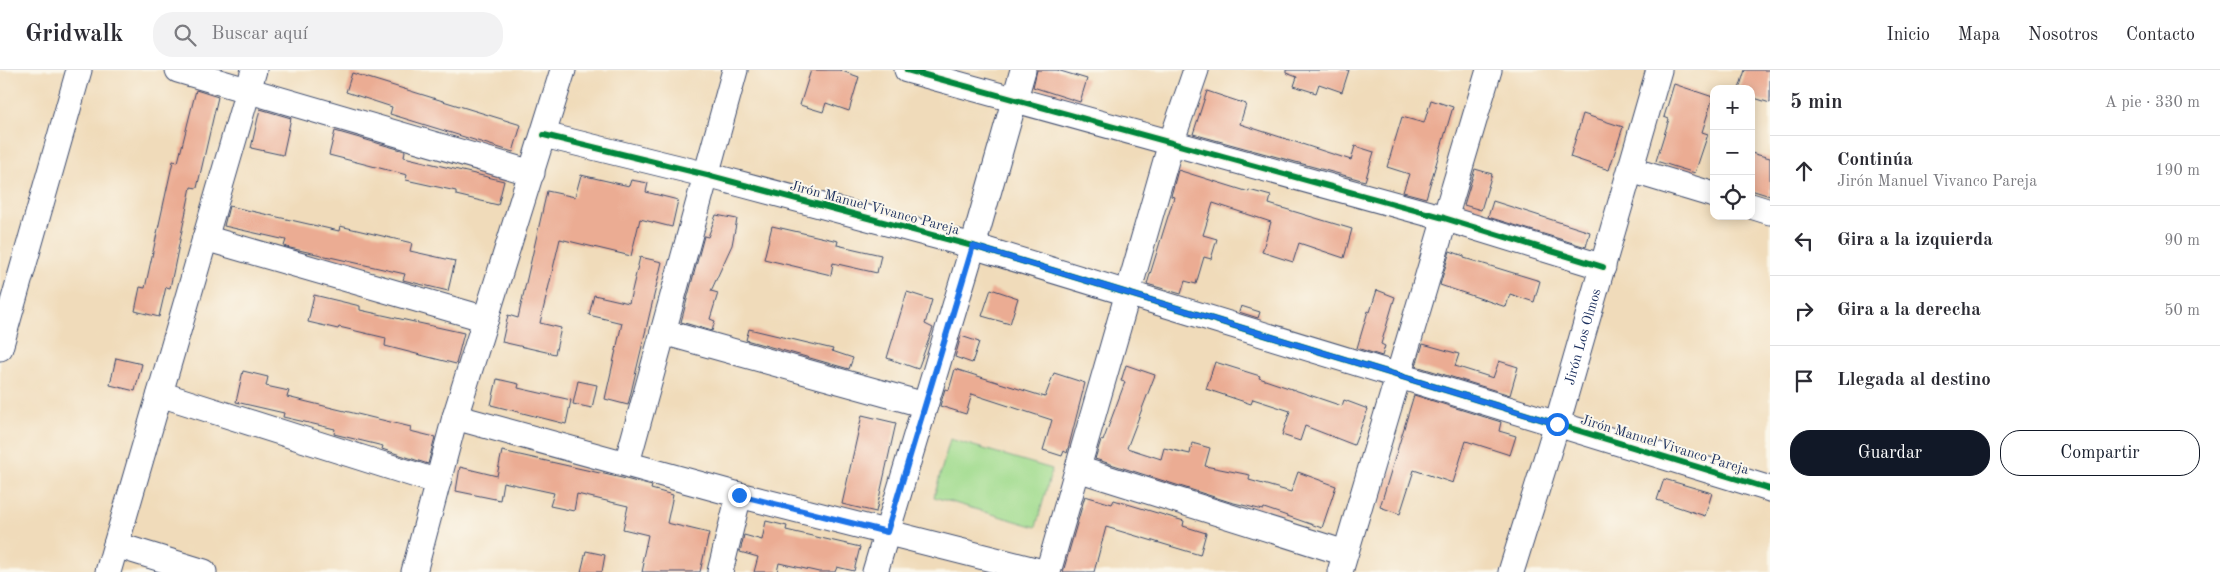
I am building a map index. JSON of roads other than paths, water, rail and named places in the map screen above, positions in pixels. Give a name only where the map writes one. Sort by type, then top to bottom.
[{"type":"street","points":[[0,348],[79,70]]},
{"type":"street","points":[[178,70],[251,80],[532,173]]},
{"type":"street","points":[[414,572],[455,418],[563,70]]},
{"type":"street","points":[[626,463],[735,70]]},
{"type":"street","points":[[907,70],[1444,218],[1603,267]]},
{"type":"street","points":[[875,572],[973,246],[1023,70]]},
{"type":"street","points":[[1048,572],[1171,143],[1196,70]]},
{"type":"street","points":[[1078,469],[1343,562],[1488,70]]},
{"type":"street","name":"Jirón Los Olmos","points":[[1510,572],[1557,424],[1659,70]]},
{"type":"street","points":[[108,572],[251,80]]},
{"type":"street","name":"Jirón Manuel Vivanco Pareja","points":[[544,135],[707,175],[973,246],[1770,490]]},
{"type":"street","points":[[1630,170],[1710,194]]},
{"type":"street","points":[[1755,207],[1770,212]]},
{"type":"street","points":[[205,238],[486,319]]},
{"type":"street","points":[[663,332],[925,405]]},
{"type":"street","points":[[160,394],[438,482]]},
{"type":"street","points":[[455,418],[739,495],[1043,572]]},
{"type":"street","points":[[720,572],[739,495]]},
{"type":"street","points":[[116,545],[204,572]]}]
